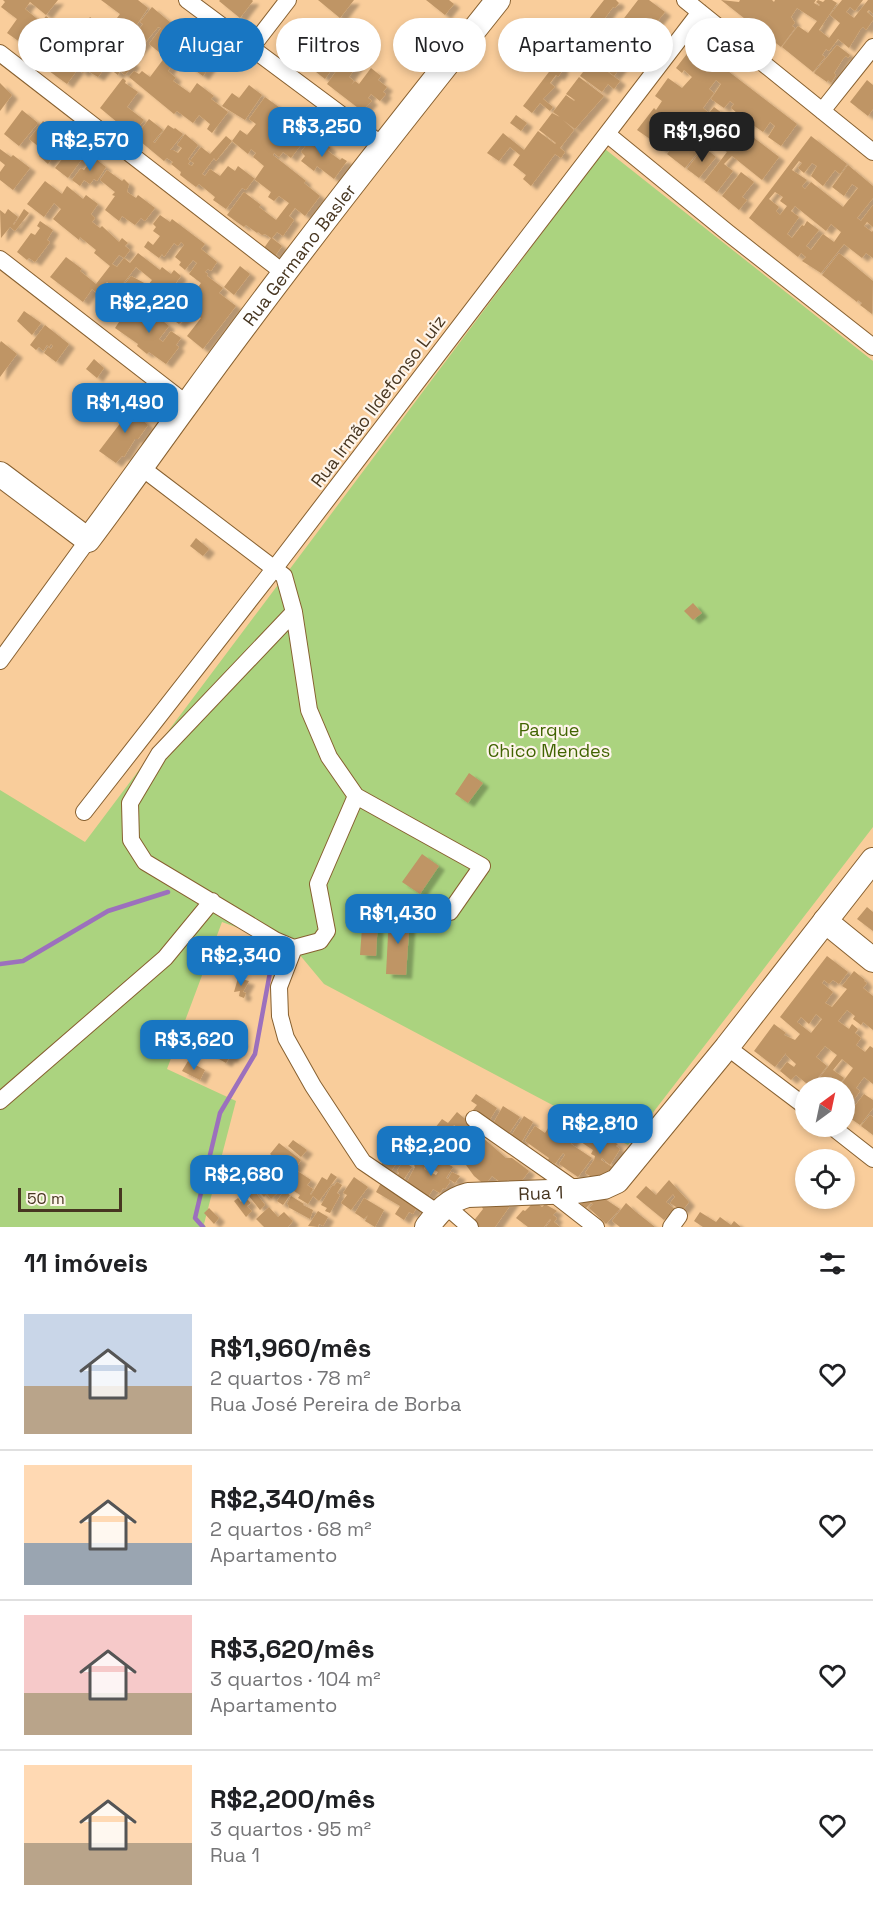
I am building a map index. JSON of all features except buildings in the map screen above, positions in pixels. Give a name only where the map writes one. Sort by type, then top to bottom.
[{"type":"street","points":[[187,0],[211,18]]},
{"type":"street","points":[[264,32],[288,0]]},
{"type":"street","name":"Rua Germano Basler","points":[[0,661],[284,273],[382,145],[498,0]]},
{"type":"street","points":[[686,0],[873,152]]},
{"type":"street","name":"Rua Irmão Ildefonso Luiz","points":[[84,812],[274,569],[700,12]]},
{"type":"street","points":[[822,111],[873,47]]},
{"type":"street","points":[[0,53],[284,273]]},
{"type":"street","points":[[264,57],[382,145]]},
{"type":"street","points":[[607,134],[873,347]]},
{"type":"street","points":[[0,259],[187,404]]},
{"type":"street","points":[[142,468],[284,576],[294,612],[309,710],[328,757],[356,796],[482,866],[450,912]]},
{"type":"street","points":[[0,474],[88,540]]},
{"type":"street","points":[[294,612],[159,754],[130,803],[131,840],[146,862],[275,940],[294,948],[320,941],[327,932],[318,884],[356,796]]},
{"type":"street","name":"Rua 1","points":[[437,1215],[455,1198],[468,1195],[577,1191],[604,1187],[617,1181],[728,1047],[873,860]]},
{"type":"street","points":[[0,1101],[165,958],[212,901]]},
{"type":"street","points":[[825,921],[873,960]]},
{"type":"street","points":[[294,948],[279,987],[280,1016],[286,1038],[313,1086],[363,1162],[437,1215],[470,1227]]},
{"type":"street","points":[[728,1047],[795,1099]]},
{"type":"street","points":[[474,1119],[577,1191]]},
{"type":"street","points":[[845,1137],[873,1159]]},
{"type":"street","points":[[551,1192],[590,1225]]},
{"type":"green space","name":"Parque Chico Mendes","points":[[605,149],[873,361],[873,827],[628,1145],[324,984],[294,948],[222,922],[167,1069],[236,1101],[204,1224],[206,1227],[0,1227],[0,790],[85,842]]},
{"type":"waterway","points":[[0,964],[23,961],[108,911],[168,892]]},
{"type":"waterway","points":[[203,1227],[195,1218],[220,1113],[255,1054],[271,967]]}]
